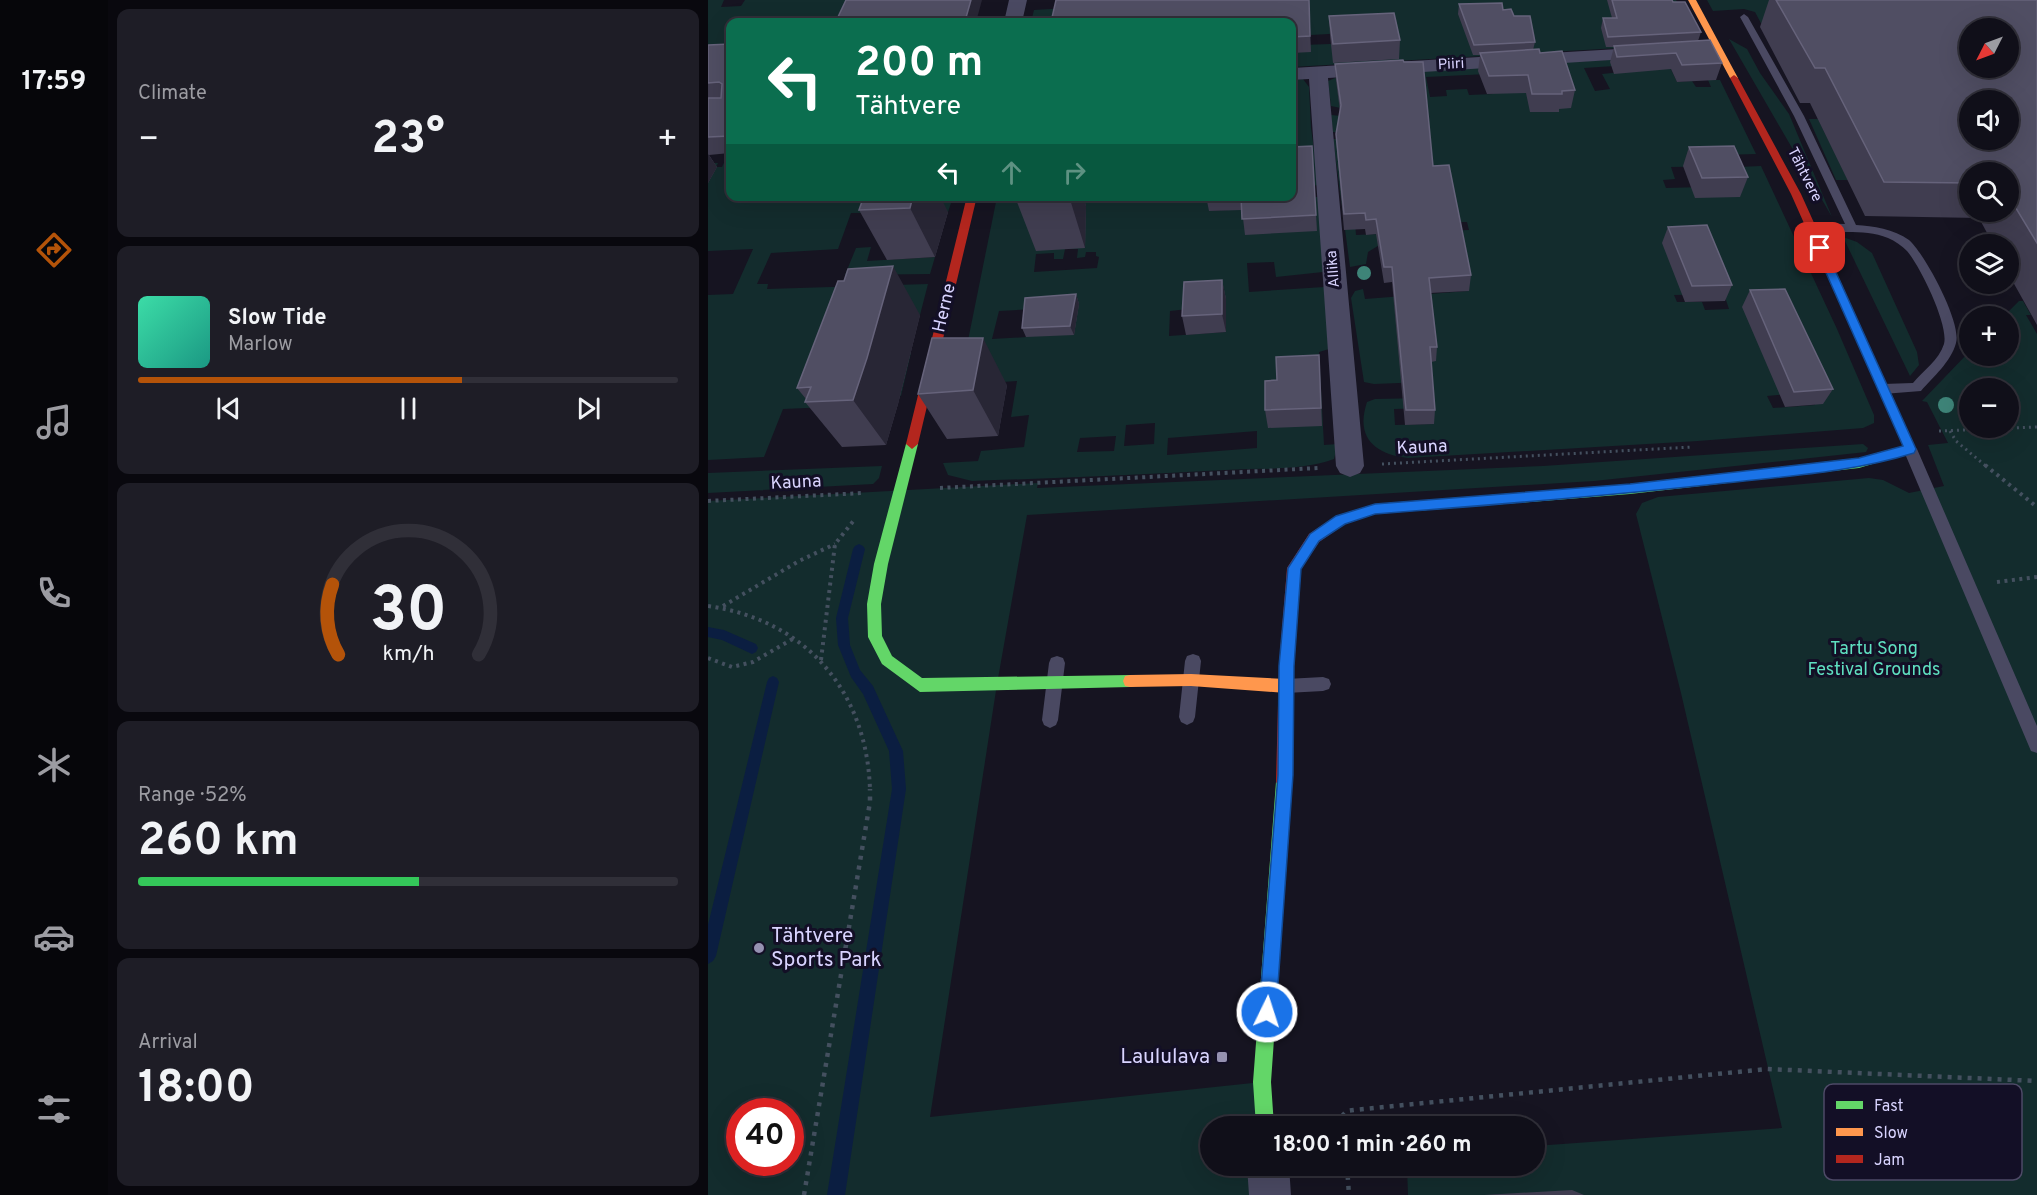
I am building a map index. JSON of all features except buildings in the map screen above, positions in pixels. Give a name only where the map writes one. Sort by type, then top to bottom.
[{"type":"street","points":[[1014,18],[1018,0]]},
{"type":"street","name":"Tähtvere","points":[[1692,0],[1796,194],[1908,442]]},
{"type":"street","points":[[1696,51],[1718,49]]},
{"type":"street","name":"Piiri","points":[[1296,74],[1673,52]]},
{"type":"street","name":"Allika","points":[[1318,72],[1350,466]]},
{"type":"street","name":"Herne","points":[[971,201],[885,549],[873,613],[875,638],[886,660],[901,675],[921,685],[1191,680],[1286,686]]},
{"type":"street","points":[[1264,1116],[1262,1082],[1285,775],[1286,686],[1294,568],[1314,537],[1341,520],[1375,509],[1630,489],[1859,463],[1908,442]]},
{"type":"street","points":[[1269,1176],[1270,1195]]},
{"type":"lane","points":[[1744,18],[1799,116],[1851,226]]},
{"type":"lane","points":[[1810,227],[1851,226],[1877,232],[1911,248],[1951,329],[1950,344],[1916,388],[1883,388]]},
{"type":"lane","points":[[1908,442],[1966,584],[2037,745]]},
{"type":"lane","points":[[1187,717],[1193,661]]},
{"type":"lane","points":[[1050,720],[1057,663]]},
{"type":"lane","points":[[1286,686],[1323,684]]},
{"type":"path","points":[[1908,442],[1950,430],[2037,427]]},
{"type":"path","points":[[1950,430],[1956,441],[2037,507]]},
{"type":"path","name":"Kauna","points":[[940,488],[1182,477],[1697,447]]},
{"type":"path","name":"Kauna","points":[[708,501],[867,492]]},
{"type":"path","points":[[723,606],[799,561],[835,544],[856,518]]},
{"type":"path","points":[[821,660],[835,544]]},
{"type":"path","points":[[1966,584],[2037,577]]},
{"type":"path","points":[[708,606],[723,606],[758,618],[796,637],[821,660],[857,721],[867,751],[870,802],[804,1195]]},
{"type":"path","points":[[708,658],[732,667],[753,662],[796,637]]},
{"type":"path","points":[[1342,1116],[1347,1111],[1354,1110],[1767,1069],[2037,1081]]},
{"type":"path","points":[[1348,1176],[1349,1195]]},
{"type":"green space","points":[[708,0],[724,0],[721,7],[741,6],[745,0],[892,0],[892,18],[726,18],[726,75],[708,57]]},
{"type":"green space","points":[[1203,0],[1676,0],[1683,11],[1636,47],[1296,67],[1296,18],[1032,18],[1034,10]],"holes":[[[1310,32],[1311,35],[1346,33],[1359,43],[1302,45]]]},
{"type":"green space","points":[[1707,0],[1777,0],[1763,27],[1755,12],[1744,9],[1713,11]]},
{"type":"green space","points":[[1729,39],[1747,49],[1760,73],[1789,114],[1832,217]]},
{"type":"green space","points":[[1628,59],[1645,64],[1584,68],[1595,91],[1610,89],[1602,74],[1670,67],[1677,82],[1692,81],[1696,87],[1711,87],[1708,80],[1720,80],[1756,154],[1722,155],[1727,166],[1671,167],[1675,179],[1663,180],[1666,188],[1703,187],[1738,167],[1761,166],[1837,329],[1874,415],[1874,423],[1863,428],[1698,441],[1408,458],[1386,453],[1377,448],[1366,434],[1364,425],[1367,402],[1375,399],[1426,398],[1424,382],[1374,384],[1364,382],[1351,298],[1355,291],[1363,289],[1365,299],[1468,291],[1381,244],[1368,252],[1366,264],[1350,267],[1333,139],[1343,139],[1341,133],[1333,132],[1331,115],[1341,116],[1341,108],[1331,106],[1328,81],[1335,78],[1413,75],[1427,69]],"holes":[[[1488,74],[1493,94],[1469,95],[1467,89],[1446,90],[1447,96],[1430,97],[1426,77]],[[1355,222],[1467,222],[1469,230],[1356,235]],[[1724,294],[1729,309],[1705,310],[1702,302],[1677,302],[1674,295]],[[1809,392],[1815,405],[1773,408],[1767,396]],[[1432,408],[1434,424],[1395,425],[1394,409]]]},
{"type":"green space","points":[[1303,79],[1309,87],[1311,128],[1319,185],[1307,187],[1308,197],[1319,197],[1323,272],[1276,277],[1274,262],[1247,263],[1249,292],[1324,287],[1329,349],[1319,352],[1324,445],[1338,444],[1334,459],[1308,466],[1098,476],[972,481],[948,475],[943,463],[978,461],[981,451],[1024,447],[1029,415],[1011,417],[1017,381],[959,385],[996,201],[1209,201],[1209,211],[1228,210],[1269,201],[1296,201],[1296,80]],"holes":[[[1065,249],[1078,249],[1077,258],[1085,257],[1086,252],[1096,252],[1096,256],[1099,257],[1097,268],[1034,272],[1036,254],[1054,253],[1054,259],[1063,259]],[[1033,309],[1027,337],[992,339],[999,311]],[[1188,309],[1226,332],[1169,336],[1170,311]],[[1155,423],[1154,444],[1124,446],[1126,425]],[[1257,431],[1257,448],[1167,455],[1168,438]],[[1116,436],[1114,451],[1077,452],[1080,438]]]},
{"type":"green space","points":[[1809,119],[1818,119],[1848,180],[1836,180]]},
{"type":"green space","points":[[726,158],[726,201],[952,201],[948,212],[851,213],[838,249],[771,253],[757,284],[768,284],[767,289],[928,284],[920,315],[878,317],[911,353],[901,396],[869,397],[853,406],[783,409],[764,457],[708,460],[708,295],[733,294],[753,249],[708,251],[708,163],[718,163],[716,167],[722,167]]},
{"type":"green space","points":[[1843,237],[1857,242],[1872,253],[1917,352],[1919,365],[1910,376]]},
{"type":"green space","points":[[871,247],[867,261],[935,257],[930,274],[845,275],[856,248]]},
{"type":"green space","name":"Tartu Song Festival Grounds","points":[[2019,301],[2023,301],[2031,315],[2026,315],[2037,334],[2037,1195],[1408,1195],[1407,1176],[1545,1176],[1545,1145],[1782,1128],[1681,693],[1636,514],[1642,503],[1658,497],[1869,478],[1883,480],[1909,493],[1944,486],[1928,445],[1948,443],[1927,402],[1922,401],[1959,362],[1959,366],[2019,366],[2019,306],[2014,306]]},
{"type":"green space","points":[[1863,444],[1868,448],[1866,452],[1594,481],[1027,515],[997,684],[930,1117],[1262,1082],[1264,1116],[1200,1116],[1200,1176],[1266,1176],[1267,1195],[708,1195],[708,501],[1038,483],[1037,488],[1543,466]]},
{"type":"green space","points":[[882,466],[879,478],[873,484],[708,493],[708,473]]},
{"type":"waterway","points":[[836,1195],[899,789],[896,751],[868,690],[855,673],[844,645],[842,618],[859,549]]},
{"type":"waterway","points":[[708,632],[724,635],[752,648]]},
{"type":"waterway","points":[[708,956],[773,682]]},
{"type":"traffic: fast","points":[[912,444],[881,564],[874,604],[875,637],[887,660],[920,685],[1130,681]]},
{"type":"traffic: fast","points":[[1415,506],[1630,489],[1859,463],[1895,453]]},
{"type":"traffic: fast","points":[[1264,1116],[1262,1082],[1284,782]]},
{"type":"traffic: slow","points":[[1692,0],[1734,78]]},
{"type":"traffic: slow","points":[[1130,681],[1191,680],[1286,686]]},
{"type":"traffic: jam","points":[[1734,78],[1796,194],[1910,449],[1895,453]]},
{"type":"traffic: jam","points":[[912,444],[971,201]]},
{"type":"traffic: jam","points":[[1284,782],[1286,666],[1294,568],[1314,538],[1341,520],[1375,509],[1415,506]]},
{"type":"place","name":"Tähtvere Sports Park","points":[[759,948]]},
{"type":"place","name":"Laululava","points":[[1222,1057]]},
{"type":"route","points":[[1267,1012],[1285,775],[1286,666],[1294,568],[1314,537],[1341,520],[1375,509],[1630,489],[1859,463],[1910,449],[1820,248]]}]
